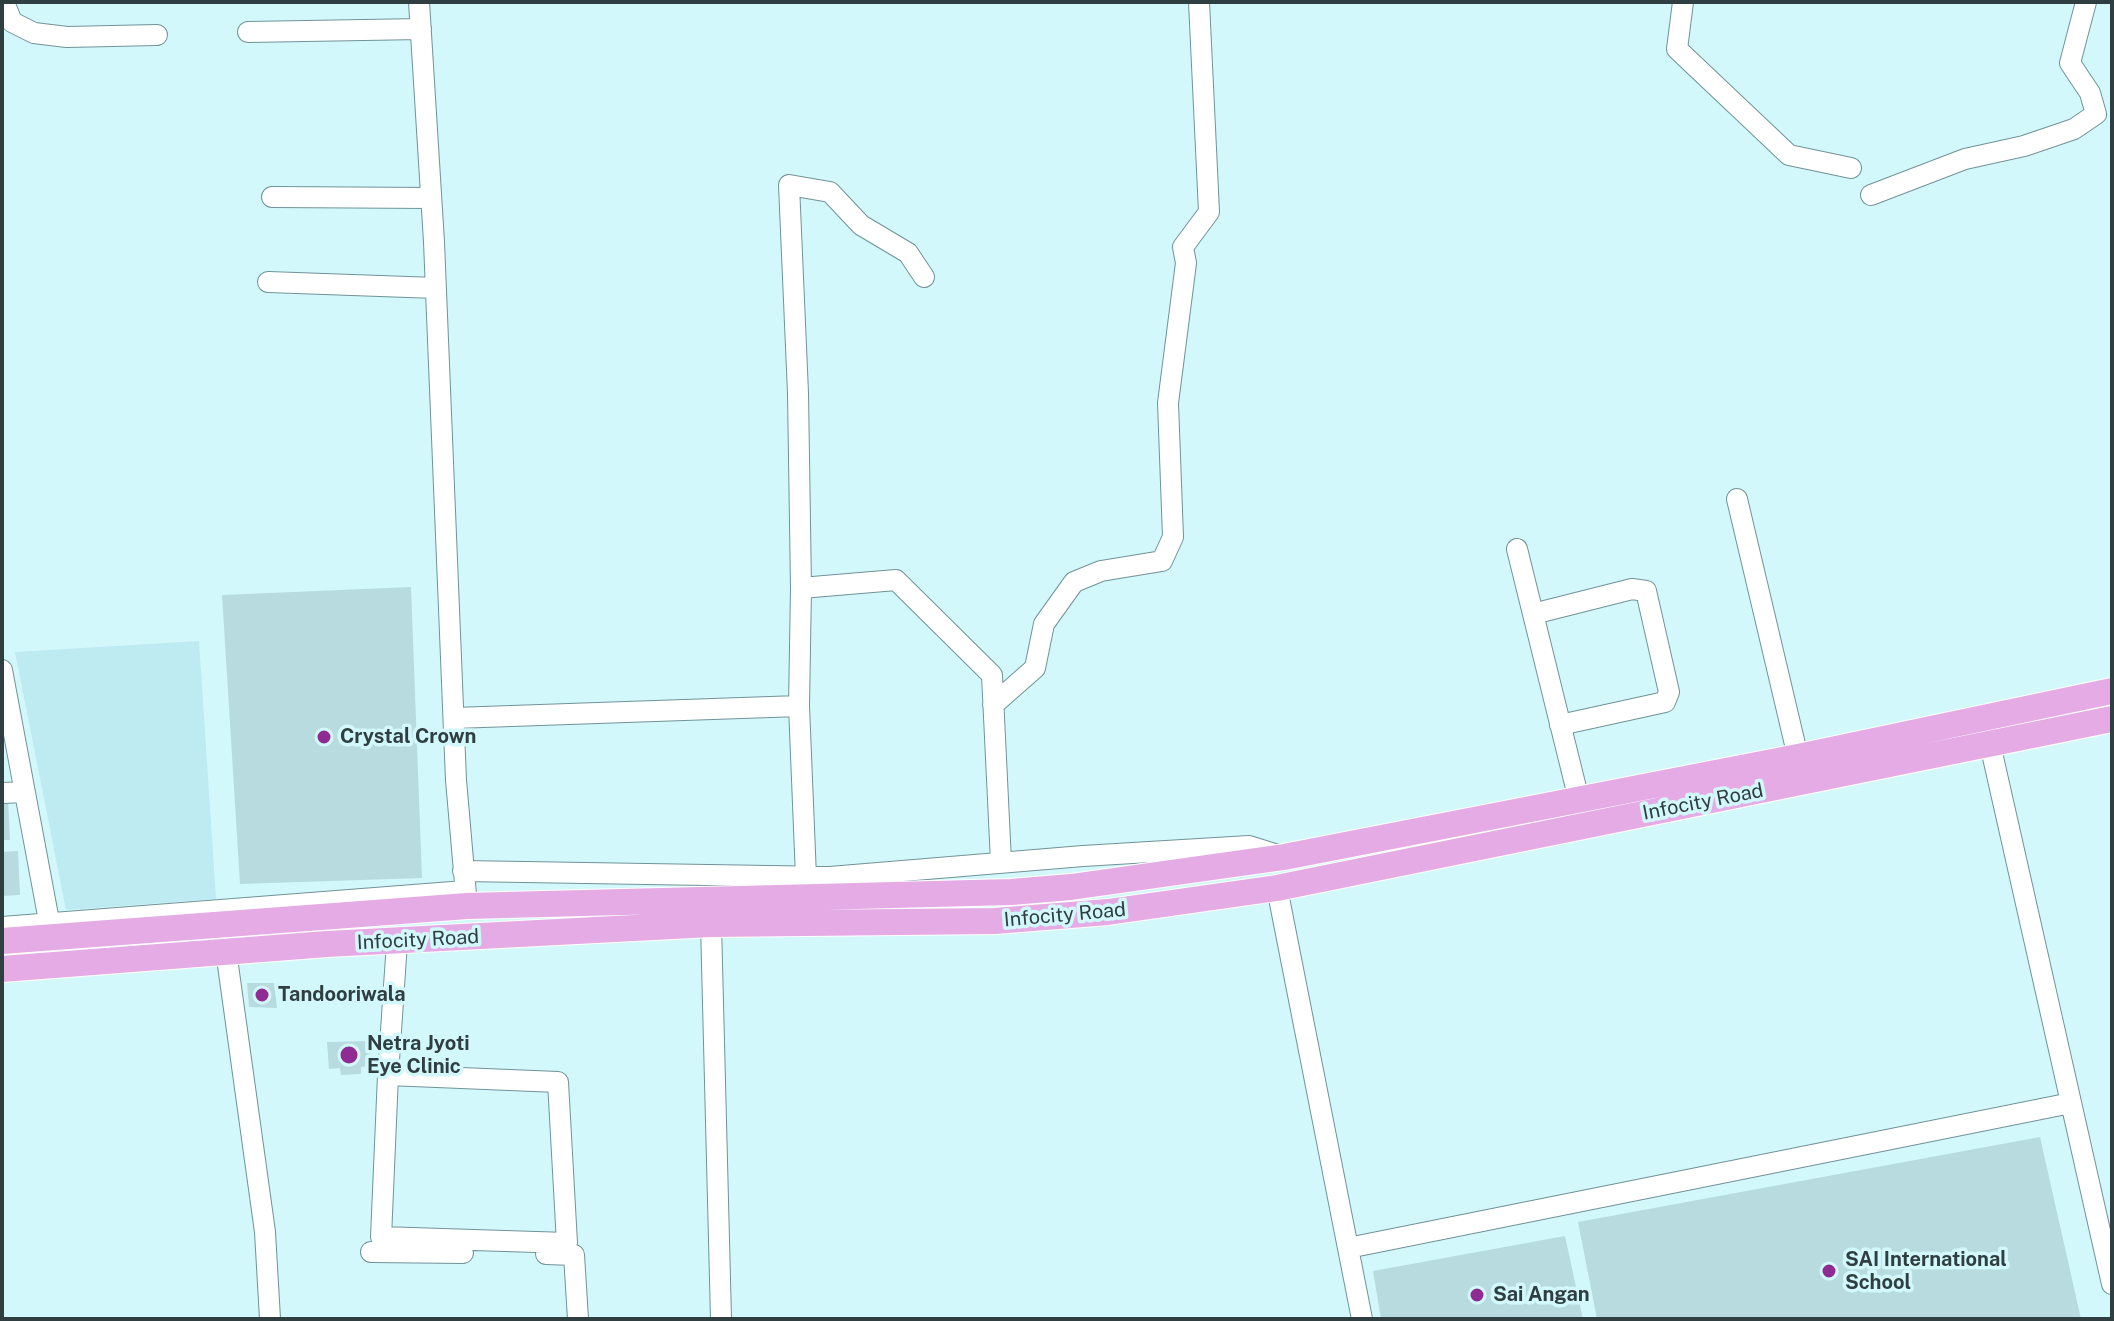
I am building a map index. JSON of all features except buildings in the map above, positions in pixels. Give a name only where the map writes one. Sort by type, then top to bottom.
[{"type":"main road","name":"Infocity Road","points":[[2,941],[51,930],[465,889],[890,896],[1071,887],[1284,857],[1798,757],[2112,691]]},
{"type":"main road","name":"Infocity Road","points":[[2,969],[226,951],[711,924],[995,921],[1108,912],[1277,888],[2112,719]]},
{"type":"main road","points":[[1482,819],[1488,846]]},
{"type":"main road","points":[[890,896],[891,923]]},
{"type":"street","points":[[4,2],[12,22],[34,33],[67,37],[157,35]]},
{"type":"street","points":[[419,2],[465,889],[830,877],[1249,846],[1284,857]]},
{"type":"street","points":[[993,705],[1035,668],[1044,624],[1074,582],[1101,571],[1162,561],[1173,537],[1168,403],[1186,263],[1183,247],[1209,212],[1199,2]]},
{"type":"street","points":[[1683,2],[1677,49],[1789,155],[1851,168]]},
{"type":"street","points":[[1871,195],[1965,159],[2024,146],[2074,129],[2096,114],[2090,93],[2070,63],[2086,2]]},
{"type":"street","points":[[248,32],[421,29]]},
{"type":"street","points":[[806,877],[799,706],[798,393],[789,185],[830,192],[861,225],[908,253],[924,277]]},
{"type":"street","points":[[272,197],[431,198]]},
{"type":"street","points":[[268,282],[436,288]]},
{"type":"street","points":[[1737,499],[1798,757]]},
{"type":"street","points":[[1517,549],[1579,800]]},
{"type":"street","points":[[801,588],[896,580],[992,675],[1001,862]]},
{"type":"street","points":[[1533,614],[1632,589],[1646,591],[1669,692],[1665,702],[1560,725]]},
{"type":"street","points":[[2,670],[51,930],[2,927]]},
{"type":"street","points":[[454,718],[799,706]]},
{"type":"street","points":[[1990,744],[2112,1284]]},
{"type":"street","points":[[2,793],[25,792]]},
{"type":"street","points":[[1277,888],[1362,1319]]},
{"type":"street","points":[[711,924],[721,1319]]},
{"type":"street","points":[[388,1075],[558,1082],[567,1243],[381,1237],[388,1075],[397,942]]},
{"type":"street","points":[[226,951],[265,1232],[270,1319]]},
{"type":"street","points":[[1348,1248],[2071,1103]]},
{"type":"street","points":[[371,1252],[574,1255],[578,1319]]},
{"type":"shaded area","points":[[199,641],[216,899],[66,910],[15,652]]},
{"type":"place","name":"Crystal Crown","points":[[324,737]]},
{"type":"place","name":"Tandooriwala","points":[[262,995]]},
{"type":"place","name":"Netra Jyoti Eye Clinic","points":[[349,1055]]},
{"type":"place","name":"SAI International School","points":[[1829,1271]]},
{"type":"place","name":"Sai Angan","points":[[1477,1295]]}]
